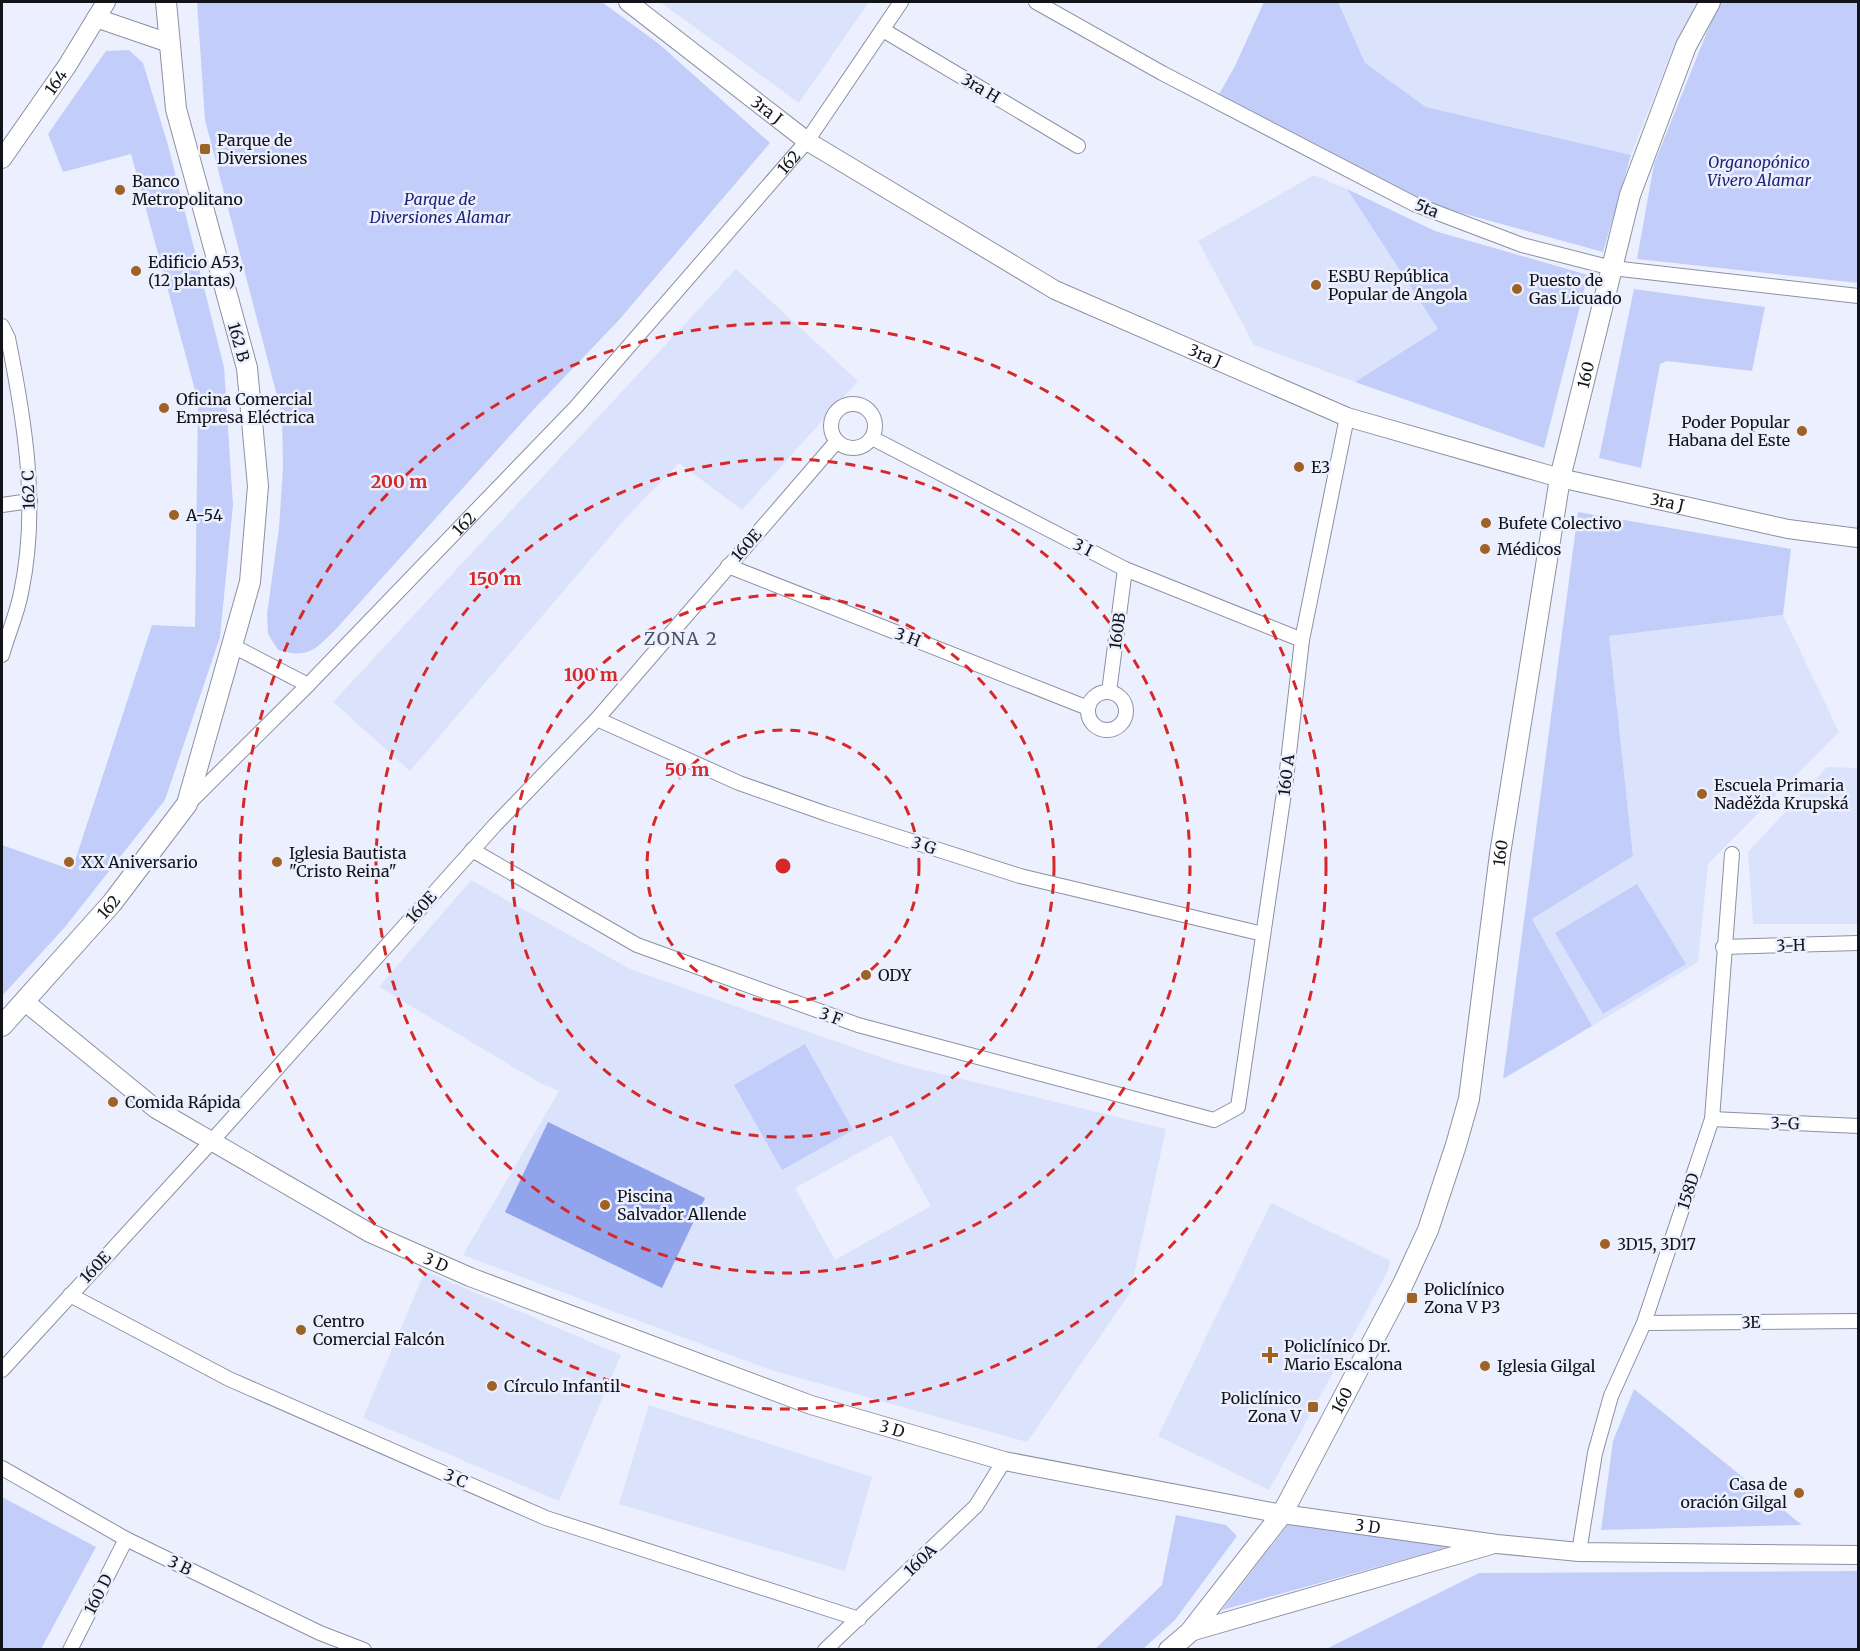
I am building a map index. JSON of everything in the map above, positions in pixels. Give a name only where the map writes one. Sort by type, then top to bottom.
[{"type":"main road","name":"162 B","points":[[166,2],[176,109],[247,368],[258,486],[250,582],[188,804]]},
{"type":"main road","name":"160","points":[[1169,1650],[1190,1632],[1282,1514],[1419,1248],[1469,1099],[1500,854],[1560,478],[1630,195],[1686,46],[1710,2]]},
{"type":"main road","name":"162","points":[[2,1026],[112,903],[188,804]]},
{"type":"street","name":"164","points":[[2,159],[106,2]]},
{"type":"street","name":"3ra J","points":[[628,2],[807,141],[1054,290],[1347,417],[1560,478],[1788,529],[1858,537]]},
{"type":"street","name":"162","points":[[188,804],[308,685],[576,407],[807,141],[901,2]]},
{"type":"street","name":"5ta","points":[[1036,2],[1162,73],[1414,204],[1522,245],[1612,268],[1858,296]]},
{"type":"street","points":[[96,18],[169,43]]},
{"type":"street","name":"3ra H","points":[[883,30],[1078,147]]},
{"type":"street","name":"162 C","points":[[2,326],[8,338],[24,421],[30,501],[28,549],[21,595],[2,655]]},
{"type":"street","points":[[855,404],[869,410],[875,423],[872,438],[867,444],[852,448],[837,441],[831,428],[832,420],[841,408],[855,404]]},
{"type":"street","name":"160 A","points":[[1214,1120],[1238,1107],[1286,779],[1302,640],[1347,417]]},
{"type":"street","name":"3 I","points":[[872,438],[1125,569],[1302,640]]},
{"type":"street","name":"160E","points":[[2,1370],[211,1142],[472,850],[597,719],[837,441]]},
{"type":"street","points":[[2,505],[30,501]]},
{"type":"street","name":"3 H","points":[[728,566],[1088,708]]},
{"type":"street","name":"160B","points":[[1109,692],[1125,569]]},
{"type":"street","points":[[233,646],[308,685]]},
{"type":"street","points":[[1109,692],[1116,695],[1125,707],[1125,715],[1116,727],[1109,730],[1095,726],[1088,715],[1088,708],[1094,697],[1109,692]]},
{"type":"street","name":"3 G","points":[[597,719],[739,783],[838,818],[1020,876],[1263,934]]},
{"type":"street","name":"3 F","points":[[472,850],[637,945],[858,1025],[1214,1120]]},
{"type":"street","name":"158D","points":[[1579,1552],[1595,1453],[1611,1396],[1644,1323],[1712,1119],[1723,947],[1732,854]]},
{"type":"street","name":"3-H","points":[[1723,947],[1858,943]]},
{"type":"street","name":"3 D","points":[[24,1001],[156,1109],[370,1233],[470,1277],[811,1405],[1004,1461],[1282,1514],[1497,1544],[1579,1552],[1858,1554]]},
{"type":"street","name":"3-G","points":[[1712,1119],[1858,1126]]},
{"type":"street","name":"3 C","points":[[70,1295],[229,1379],[546,1518],[859,1619]]},
{"type":"street","name":"3E","points":[[1644,1323],[1858,1321]]},
{"type":"street","name":"160A","points":[[825,1650],[976,1506],[1004,1461]]},
{"type":"street","name":"3 B","points":[[2,1468],[126,1539],[320,1633],[364,1650]]},
{"type":"street","name":"160 D","points":[[70,1650],[126,1539]]},
{"type":"street","points":[[1190,1632],[1497,1544]]},
{"type":"shaded area","points":[[660,2],[869,2],[799,103]]},
{"type":"shaded area","points":[[1338,2],[1697,2],[1671,53],[1631,155],[1426,107],[1365,63]]},
{"type":"shaded area","name":"ESBU República Popular de Angola","points":[[1314,175],[1347,189],[1438,329],[1355,382],[1254,345],[1198,241]]},
{"type":"shaded area","points":[[736,269],[858,381],[742,510],[679,463],[624,520],[410,771],[333,702]]},
{"type":"shaded area","name":"Escuela Primaria Naděžda Krupská","points":[[1783,615],[1839,732],[1708,864],[1698,962],[1592,1026],[1532,919],[1633,856],[1608,636]]},
{"type":"shaded area","points":[[1827,767],[1858,768],[1858,924],[1753,924],[1748,852]]},
{"type":"shaded area","points":[[471,880],[630,969],[900,1064],[1166,1129],[1130,1293],[1027,1442],[771,1370],[463,1255],[559,1091],[540,1083],[379,987]],"holes":[[[891,1135],[931,1206],[835,1260],[795,1188]]]},
{"type":"shaded area","name":"Policlínico Dr. Mario Escalona","points":[[1271,1203],[1391,1261],[1386,1275],[1269,1490],[1158,1436]]},
{"type":"shaded area","name":"Círculo Infantil","points":[[425,1271],[621,1355],[559,1501],[363,1418]]},
{"type":"shaded area","points":[[649,1405],[872,1477],[845,1571],[619,1504]]},
{"type":"green space","name":"Parque de Diversiones Alamar","points":[[197,2],[602,2],[659,44],[770,143],[619,320],[534,409],[336,629],[316,647],[304,653],[288,653],[278,650],[268,634],[267,614],[279,528],[283,467],[282,415],[205,120]]},
{"type":"green space","points":[[1264,2],[1338,2],[1365,63],[1426,107],[1631,155],[1603,252],[1425,203],[1214,103],[1235,66]]},
{"type":"green space","name":"Organopónico Vivero Alamar","points":[[1719,2],[1858,2],[1858,283],[1637,259],[1654,164]]},
{"type":"green space","points":[[129,50],[143,63],[168,145],[224,367],[233,505],[220,637],[165,800],[65,927],[2,996],[2,845],[72,870],[152,625],[195,627],[198,401],[131,154],[63,172],[48,134],[106,51]]},
{"type":"green space","points":[[1347,189],[1435,231],[1588,275],[1544,448],[1355,382],[1438,329]]},
{"type":"green space","points":[[1634,289],[1765,307],[1752,371],[1667,361],[1660,364],[1641,468],[1599,458]]},
{"type":"green space","points":[[1578,512],[1791,549],[1783,615],[1609,636],[1633,856],[1532,919],[1592,1026],[1503,1079]]},
{"type":"green space","points":[[1637,884],[1686,964],[1603,1014],[1555,933]]},
{"type":"green space","points":[[805,1044],[853,1130],[782,1170],[734,1085]]},
{"type":"green space","points":[[1634,1389],[1802,1525],[1601,1530],[1613,1441]]},
{"type":"green space","points":[[2,1497],[96,1547],[41,1649],[2,1649]]},
{"type":"green space","points":[[1176,1515],[1226,1525],[1237,1536],[1175,1620],[1143,1649],[1095,1649],[1162,1585]]},
{"type":"green space","points":[[1290,1522],[1449,1547],[1222,1610]]},
{"type":"green space","points":[[1858,1571],[1858,1649],[1326,1649],[1479,1573]]},
{"type":"water","name":"Piscina Salvador Allende","points":[[548,1122],[705,1198],[662,1288],[505,1212]]},
{"type":"place","name":"Parque de Diversiones","points":[[205,149]]},
{"type":"place","name":"Banco Metropolitano","points":[[120,190]]},
{"type":"place","name":"Edificio A53, (12 plantas)","points":[[136,271]]},
{"type":"place","name":"ESBU República Popular de Angola","points":[[1316,285]]},
{"type":"place","name":"Puesto de Gas Licuado","points":[[1517,289]]},
{"type":"place","name":"Oficina Comercial Empresa Eléctrica","points":[[164,408]]},
{"type":"place","name":"Poder Popular Habana del Este","points":[[1802,431]]},
{"type":"place","name":"E3","points":[[1299,467]]},
{"type":"place","name":"A-54","points":[[174,515]]},
{"type":"place","name":"Bufete Colectivo","points":[[1486,523]]},
{"type":"place","name":"Médicos","points":[[1485,549]]},
{"type":"place","name":"Escuela Primaria Naděžda Krupská","points":[[1702,794]]},
{"type":"place","name":"XX Aniversario","points":[[69,862]]},
{"type":"place","name":"Iglesia Bautista \"Cristo Reina\"","points":[[277,862]]},
{"type":"place","name":"ODY","points":[[866,975]]},
{"type":"place","name":"Comida Rápida","points":[[113,1102]]},
{"type":"place","name":"Piscina Salvador Allende","points":[[605,1205]]},
{"type":"place","name":"3D15, 3D17","points":[[1605,1244]]},
{"type":"place","name":"Policlínico Zona V P3","points":[[1412,1298]]},
{"type":"place","name":"Centro Comercial Falcón","points":[[301,1330]]},
{"type":"place","name":"Policlínico Dr. Mario Escalona","points":[[1270,1355]]},
{"type":"place","name":"Iglesia Gilgal","points":[[1485,1366]]},
{"type":"place","name":"Círculo Infantil","points":[[492,1386]]},
{"type":"place","name":"Policlínico Zona V","points":[[1313,1407]]},
{"type":"place","name":"Casa de oración Gilgal","points":[[1799,1493]]},
{"type":"district","name":"ZONA 2","points":[[681,639]]}]
